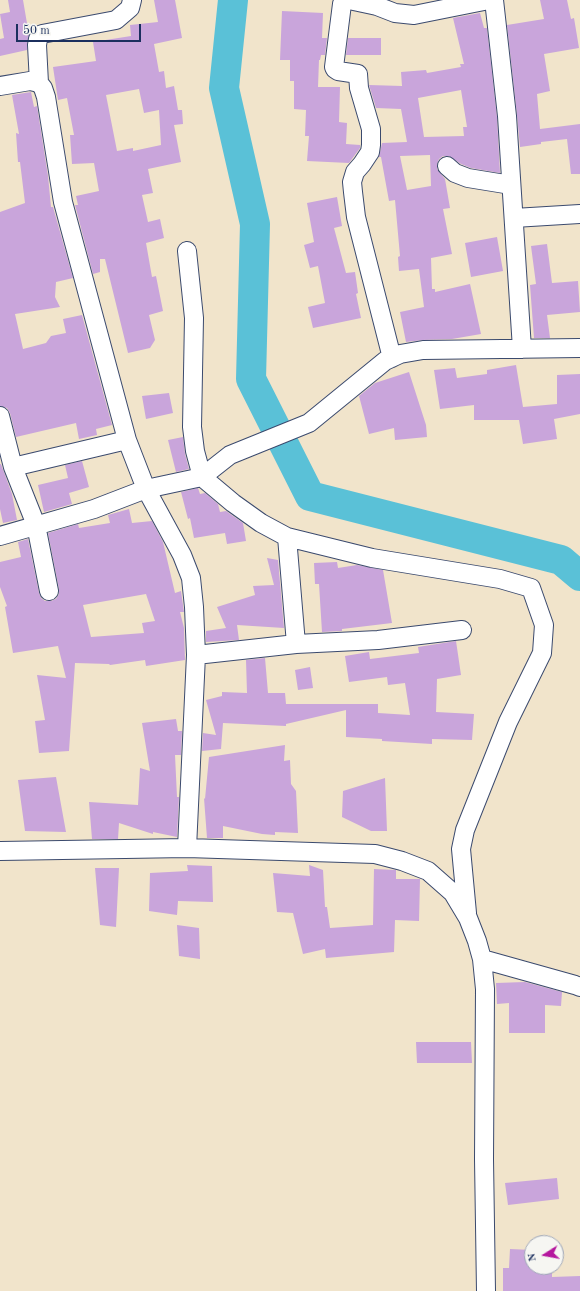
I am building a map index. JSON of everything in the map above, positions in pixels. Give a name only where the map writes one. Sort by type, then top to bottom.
[{"type":"street","points":[[38,83],[36,45],[42,34],[116,20],[130,8],[132,0]]},
{"type":"street","points":[[392,358],[356,217],[352,182],[355,172],[370,152],[370,129],[359,88],[358,74],[338,71],[334,67],[342,4],[348,0],[377,6],[395,13],[414,15],[489,0]]},
{"type":"street","points":[[494,0],[507,116],[522,349]]},
{"type":"street","points":[[0,86],[30,81],[38,83],[43,88],[46,97],[63,202],[127,440],[146,489],[182,555],[191,578],[196,655],[187,848]]},
{"type":"street","points":[[447,166],[455,173],[468,178],[511,185]]},
{"type":"street","points":[[514,218],[580,214]]},
{"type":"street","points":[[187,251],[194,318],[192,427],[195,451],[202,477],[233,503],[261,523],[287,537],[372,558],[500,579],[531,588],[544,625],[542,653],[508,722],[465,830],[461,849],[468,918]]},
{"type":"street","points":[[0,536],[94,509],[146,489],[202,477],[230,455],[309,423],[385,361],[400,354],[423,350],[580,348]]},
{"type":"street","points":[[0,416],[13,467],[36,525],[49,591]]},
{"type":"street","points":[[13,467],[127,440]]},
{"type":"street","points":[[287,537],[296,644]]},
{"type":"street","points":[[196,655],[296,644],[378,640],[462,630]]},
{"type":"street","points":[[0,851],[187,848],[375,854],[396,859],[428,871],[453,893],[468,918],[477,941],[482,959],[485,989],[484,1159],[486,1291]]},
{"type":"street","points":[[482,959],[580,987]]},
{"type":"building","points":[[8,0],[23,0],[29,35],[27,50],[0,56],[0,39],[4,38],[0,14],[10,12]]},
{"type":"building","points":[[154,0],[175,0],[182,38],[154,44],[159,72],[164,71],[166,88],[174,86],[178,110],[182,110],[183,124],[174,125],[181,162],[148,169],[153,193],[142,195],[148,222],[160,219],[164,238],[146,243],[152,277],[156,276],[163,311],[149,315],[155,340],[150,348],[128,353],[105,259],[100,259],[100,272],[93,274],[75,205],[78,205],[76,196],[99,191],[94,163],[72,164],[70,135],[74,135],[67,98],[58,100],[53,67],[96,61],[93,42],[131,36],[130,25],[158,22]],"holes":[[[139,89],[144,113],[159,110],[161,145],[133,151],[133,148],[117,151],[106,95]]]},
{"type":"building","points":[[540,0],[567,0],[571,19],[574,18],[579,48],[544,54],[550,91],[537,94],[540,129],[580,124],[580,174],[571,174],[567,139],[541,142],[541,144],[520,147],[507,25],[544,19]]},
{"type":"building","points":[[282,11],[323,13],[322,38],[327,38],[325,55],[321,55],[319,60],[318,87],[340,87],[339,122],[347,123],[346,144],[360,145],[360,148],[349,163],[307,161],[309,136],[305,136],[306,110],[294,109],[294,81],[290,81],[290,60],[280,60]]},
{"type":"building","points":[[480,13],[484,28],[487,28],[497,117],[500,173],[471,168],[461,164],[449,156],[443,156],[439,159],[437,169],[445,179],[450,208],[443,209],[452,254],[431,258],[432,289],[435,289],[435,292],[470,284],[481,334],[452,339],[406,342],[400,312],[424,307],[419,269],[399,271],[398,257],[400,256],[395,200],[389,201],[381,157],[379,157],[382,143],[407,142],[401,109],[376,108],[369,85],[402,86],[401,72],[426,70],[427,73],[461,67],[460,64],[464,64],[453,18]],"holes":[[[461,90],[467,127],[463,127],[464,136],[424,137],[418,98]],[[430,155],[431,186],[407,190],[400,156]]]},
{"type":"building","points":[[348,38],[381,38],[381,55],[346,55]]},
{"type":"building","points":[[31,92],[34,107],[37,106],[48,176],[51,207],[53,207],[73,278],[56,282],[55,297],[60,307],[15,314],[23,349],[46,343],[51,336],[66,333],[63,319],[82,315],[112,425],[96,429],[97,435],[79,439],[76,423],[16,437],[10,413],[7,408],[0,406],[0,212],[25,203],[20,162],[18,162],[16,133],[19,134],[12,95]]},
{"type":"building","points":[[337,197],[342,226],[334,228],[346,273],[355,272],[358,293],[356,294],[361,318],[313,328],[308,307],[325,303],[318,266],[310,268],[304,245],[314,242],[307,203]]},
{"type":"building","points":[[497,237],[503,271],[471,277],[465,243]]},
{"type":"building","points":[[547,244],[552,283],[578,281],[580,312],[547,315],[550,338],[534,338],[530,285],[536,284],[531,246]]},
{"type":"building","points":[[516,365],[523,407],[557,404],[557,375],[580,374],[580,414],[554,419],[557,439],[523,444],[519,420],[474,420],[474,405],[440,409],[434,370],[455,368],[457,378],[487,374],[487,370]]},
{"type":"building","points":[[409,372],[426,425],[427,437],[395,440],[394,428],[369,434],[359,396],[375,383]]},
{"type":"building","points":[[169,393],[173,413],[146,419],[142,396]]},
{"type":"building","points":[[183,437],[189,469],[176,472],[168,440]]},
{"type":"building","points":[[82,461],[89,487],[69,493],[72,504],[44,512],[38,485],[68,478],[65,465]]},
{"type":"building","points":[[0,464],[12,494],[17,520],[3,523],[0,509]]},
{"type":"building","points":[[198,488],[200,494],[205,493],[218,504],[220,512],[226,511],[243,523],[246,541],[227,544],[225,533],[194,538],[190,518],[188,519],[181,492]]},
{"type":"building","points":[[129,509],[132,523],[152,521],[163,542],[175,593],[181,591],[184,612],[180,612],[184,628],[185,660],[146,666],[145,660],[110,665],[75,663],[69,751],[39,753],[35,721],[45,720],[37,675],[66,678],[58,646],[13,653],[5,607],[7,606],[0,587],[0,562],[21,557],[18,542],[28,539],[41,598],[45,601],[56,599],[59,594],[59,589],[48,533],[78,524],[79,528],[110,523],[108,515]],"holes":[[[146,594],[155,621],[142,623],[144,633],[91,637],[83,605]]]},
{"type":"building","points":[[267,558],[278,560],[284,628],[237,625],[239,640],[206,642],[206,631],[226,628],[217,607],[255,595],[253,586],[274,585]]},
{"type":"building","points":[[337,562],[338,568],[357,565],[383,570],[392,623],[342,629],[342,631],[322,632],[319,584],[315,584],[314,563]]},
{"type":"building","points":[[456,641],[461,675],[437,679],[436,712],[474,714],[472,740],[432,739],[432,744],[346,737],[346,710],[286,724],[286,726],[223,723],[221,749],[202,751],[203,733],[216,735],[206,700],[222,696],[222,692],[247,693],[246,660],[265,658],[268,693],[285,693],[286,704],[378,704],[378,713],[410,715],[405,683],[388,685],[387,677],[349,682],[345,656],[369,652],[370,659],[419,653],[418,647]]},
{"type":"building","points":[[310,667],[313,688],[298,690],[295,670]]},
{"type":"building","points":[[176,719],[178,731],[182,731],[181,755],[175,755],[177,797],[179,797],[177,837],[153,832],[153,834],[119,823],[118,839],[92,839],[89,802],[138,805],[140,768],[150,771],[142,723]]},
{"type":"building","points":[[285,745],[284,761],[290,760],[291,784],[296,791],[298,833],[275,832],[275,835],[262,834],[223,826],[223,838],[207,838],[204,798],[205,799],[209,757]]},
{"type":"building","points":[[56,777],[66,832],[25,831],[18,780]]},
{"type":"building","points":[[385,778],[387,831],[371,831],[342,817],[343,791]]},
{"type":"building","points":[[187,865],[212,866],[213,902],[178,901],[177,915],[149,911],[150,873],[188,871]]},
{"type":"building","points":[[309,865],[323,870],[325,907],[327,907],[330,928],[373,925],[374,869],[396,870],[396,879],[420,879],[419,921],[395,920],[394,952],[326,958],[325,949],[303,954],[293,913],[277,912],[273,873],[310,876]]},
{"type":"building","points":[[95,868],[119,868],[116,927],[100,925]]},
{"type":"building","points":[[177,925],[199,928],[200,959],[179,956]]},
{"type":"building","points":[[525,982],[562,992],[561,1006],[545,1005],[545,1033],[509,1033],[509,1003],[497,1004],[496,983]]},
{"type":"building","points":[[416,1042],[471,1042],[472,1063],[417,1063]]},
{"type":"building","points":[[557,1178],[559,1199],[508,1205],[505,1183]]},
{"type":"building","points":[[510,1249],[524,1250],[524,1275],[552,1275],[552,1277],[580,1276],[580,1291],[503,1291],[503,1268],[509,1268]]},
{"type":"waterway","points":[[233,0],[224,88],[255,224],[251,379],[310,496],[561,560],[580,576]]}]
